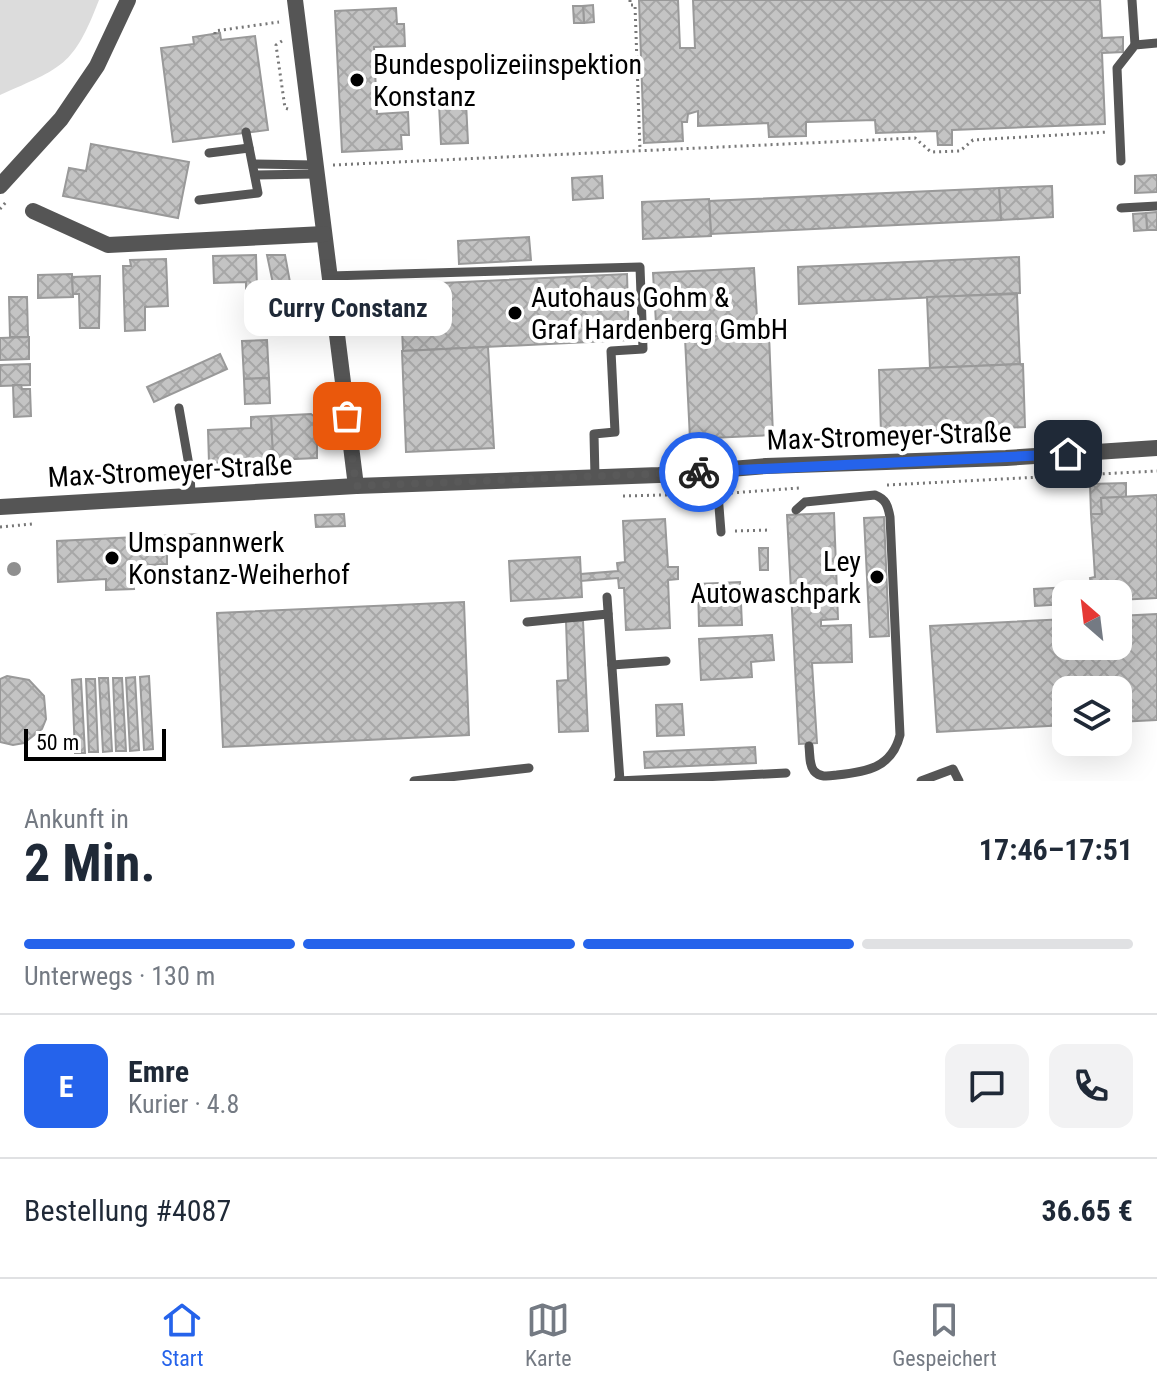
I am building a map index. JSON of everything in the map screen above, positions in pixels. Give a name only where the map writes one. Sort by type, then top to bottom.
[{"type":"street","points":[[0,186],[68,108],[97,66],[128,0]]},
{"type":"street","points":[[295,0],[356,486]]},
{"type":"street","points":[[33,211],[108,245],[324,234]]},
{"type":"street","name":"Max-Stromeyer-Straße","points":[[0,507],[356,486],[1006,458],[1157,448]]},
{"type":"lane","points":[[1121,161],[1117,68],[1135,45],[1132,0]]},
{"type":"lane","points":[[1135,45],[1157,43]]},
{"type":"lane","points":[[199,200],[258,193],[246,132]]},
{"type":"lane","points":[[209,153],[249,148]]},
{"type":"lane","points":[[254,170],[316,169]]},
{"type":"lane","points":[[1121,208],[1157,206]]},
{"type":"lane","points":[[330,276],[640,267],[643,349],[611,351],[615,432],[594,434],[595,477]]},
{"type":"lane","points":[[179,408],[191,496]]},
{"type":"lane","points":[[706,471],[718,494],[721,532]]},
{"type":"lane","points":[[796,510],[805,502],[875,495],[887,503],[890,517],[898,745],[886,759],[867,771],[824,776],[811,767],[809,746]]},
{"type":"lane","points":[[607,597],[619,781],[786,773]]},
{"type":"lane","points":[[527,622],[608,614]]},
{"type":"lane","points":[[612,665],[666,661]]},
{"type":"lane","points":[[414,781],[529,768]]},
{"type":"lane","points":[[921,781],[953,769],[959,781]]},
{"type":"path","points":[[630,0],[630,5],[635,5],[640,150]]},
{"type":"path","points":[[215,34],[215,31],[297,19]]},
{"type":"path","points":[[316,169],[915,138],[931,152],[960,151],[973,140],[1120,131]]},
{"type":"path","points":[[721,532],[771,530]]},
{"type":"shaded area","points":[[0,0],[99,0],[81,39],[63,62],[38,78],[0,95]]},
{"type":"building","points":[[639,0],[678,0],[680,48],[695,48],[693,0],[1100,0],[1102,38],[1123,37],[1123,52],[1102,53],[1105,124],[952,130],[952,145],[938,145],[937,131],[876,133],[875,120],[806,122],[806,136],[769,137],[768,123],[698,126],[698,111],[688,114],[687,122],[682,122],[683,141],[644,143]]},
{"type":"building","points":[[593,5],[594,22],[584,23],[583,6]]},
{"type":"building","points":[[573,6],[583,6],[584,23],[574,23]]},
{"type":"building","name":"Bundespolizeiinspektion Konstanz","points":[[396,8],[397,24],[404,24],[405,46],[374,47],[377,114],[408,112],[409,135],[401,135],[402,149],[342,152],[335,11]]},
{"type":"building","points":[[220,33],[221,40],[255,36],[268,130],[173,142],[161,48],[194,44],[193,37]]},
{"type":"building","points":[[466,102],[468,143],[441,144],[439,104]]},
{"type":"building","points":[[91,144],[189,162],[178,218],[63,196],[69,168],[86,171]]},
{"type":"building","points":[[1157,175],[1157,192],[1135,193],[1135,176]]},
{"type":"building","points":[[602,176],[603,198],[573,200],[572,178]]},
{"type":"building","points":[[1052,186],[1053,217],[1001,220],[999,188]]},
{"type":"building","points":[[999,188],[1001,220],[711,234],[709,201]]},
{"type":"building","points":[[709,199],[711,236],[643,239],[642,202]]},
{"type":"building","points":[[1157,212],[1157,230],[1147,230],[1146,213]]},
{"type":"building","points":[[1146,213],[1147,230],[1134,231],[1133,214]]},
{"type":"building","points":[[529,237],[531,260],[459,264],[458,241]]},
{"type":"building","points":[[256,255],[257,288],[246,289],[246,282],[214,283],[213,256]]},
{"type":"building","points":[[267,255],[285,255],[292,293],[276,298]]},
{"type":"building","points":[[1019,257],[1020,293],[799,304],[798,267]]},
{"type":"building","points":[[166,259],[168,306],[145,307],[145,330],[125,331],[123,266],[131,266],[130,260]]},
{"type":"building","name":"Autohaus Gohm & Graf Hardenberg GmbH","points":[[754,268],[758,334],[657,340],[653,273]]},
{"type":"building","points":[[72,274],[73,297],[38,298],[38,275]]},
{"type":"building","name":"Autohaus Gohm & Graf Hardenberg GmbH","points":[[627,274],[629,340],[403,351],[400,285]]},
{"type":"building","points":[[100,276],[99,328],[80,328],[79,294],[73,294],[72,277]]},
{"type":"building","points":[[1017,294],[1020,364],[930,368],[927,297]]},
{"type":"building","points":[[9,297],[27,297],[28,337],[10,337]]},
{"type":"building","points":[[769,334],[773,435],[690,439],[685,338]]},
{"type":"building","points":[[29,337],[29,359],[0,360],[0,338]]},
{"type":"building","points":[[267,340],[269,378],[244,379],[242,341]]},
{"type":"building","points":[[488,347],[494,448],[406,452],[402,351]]},
{"type":"building","points":[[220,354],[227,369],[154,402],[147,387]]},
{"type":"building","points":[[30,364],[30,385],[0,386],[0,365]]},
{"type":"building","points":[[1023,364],[1025,427],[881,433],[879,370]]},
{"type":"building","points":[[269,378],[270,403],[245,404],[244,379]]},
{"type":"building","points":[[13,385],[30,389],[31,416],[14,417]]},
{"type":"building","points":[[311,414],[315,417],[316,438],[324,438],[324,443],[317,443],[317,458],[273,460],[271,416]]},
{"type":"building","points":[[271,416],[273,460],[209,463],[208,430],[251,428],[251,417]]},
{"type":"building","points":[[1126,483],[1126,497],[1101,498],[1102,514],[1091,514],[1090,484]]},
{"type":"building","points":[[1157,495],[1157,598],[1132,599],[1132,580],[1090,580],[1095,577],[1091,514],[1102,514],[1101,498]]},
{"type":"building","points":[[834,513],[838,619],[821,620],[821,626],[851,625],[852,662],[812,663],[817,743],[799,744],[787,515]]},
{"type":"building","points":[[344,514],[345,526],[316,527],[315,515]]},
{"type":"building","name":"Ley Autowaschpark","points":[[884,517],[889,636],[870,637],[864,518]]},
{"type":"building","points":[[665,519],[668,567],[678,567],[678,579],[668,580],[670,628],[626,630],[624,588],[619,588],[618,578],[581,581],[581,574],[618,571],[617,563],[625,562],[623,521]]},
{"type":"building","name":"Umspannwerk Konstanz-Weiherhof","points":[[197,534],[198,550],[167,552],[167,564],[150,565],[151,576],[133,577],[134,589],[106,590],[106,579],[58,582],[57,541]]},
{"type":"building","points":[[759,548],[768,548],[768,570],[760,570]]},
{"type":"building","points":[[580,557],[582,597],[511,601],[509,561]]},
{"type":"building","points":[[740,582],[742,625],[699,626],[698,584]]},
{"type":"building","points":[[1052,588],[1052,605],[1035,606],[1034,589]]},
{"type":"building","points":[[464,602],[469,735],[223,747],[217,613]]},
{"type":"building","points":[[1157,614],[1157,720],[1132,721],[1132,676],[1052,676],[1052,726],[937,732],[930,626],[1052,620],[1052,660],[1132,660],[1132,615]]},
{"type":"building","points":[[566,621],[583,621],[588,731],[559,732],[557,681],[568,680]]},
{"type":"building","points":[[772,635],[774,660],[751,662],[752,677],[701,680],[699,639]]},
{"type":"building","points":[[7,676],[29,680],[44,696],[46,719],[42,729],[24,743],[13,745],[0,742],[0,679]]},
{"type":"building","points":[[149,676],[153,749],[144,750],[140,677]]},
{"type":"building","points":[[135,677],[139,750],[130,751],[126,678]]},
{"type":"building","points":[[99,678],[108,678],[112,751],[103,752]]},
{"type":"building","points":[[113,678],[122,678],[126,751],[116,751]]},
{"type":"building","points":[[81,679],[85,753],[75,753],[72,680]]},
{"type":"building","points":[[86,679],[95,679],[98,752],[89,752]]},
{"type":"building","points":[[682,704],[684,735],[657,736],[656,705]]},
{"type":"building","points":[[755,747],[756,763],[645,768],[644,752]]},
{"type":"way so far","points":[[347,416],[356,486],[699,472]]},
{"type":"place","name":"Bundespolizeiinspektion Konstanz","points":[[357,80]]},
{"type":"place","name":"Autohaus Gohm & Graf Hardenberg GmbH","points":[[515,313]]},
{"type":"place","name":"Curry Constanz","points":[[347,416]]},
{"type":"place","name":"Umspannwerk Konstanz-Weiherhof","points":[[112,558]]},
{"type":"place","name":"Ley Autowaschpark","points":[[877,577]]},
{"type":"route","points":[[699,472],[766,466],[1068,454]]}]
